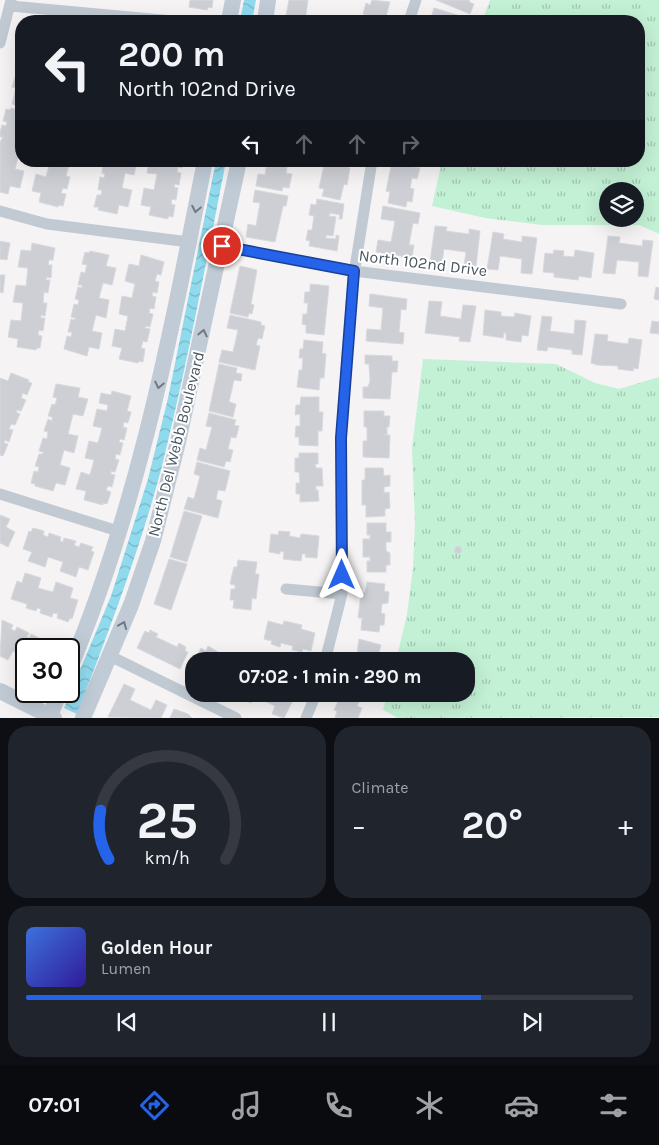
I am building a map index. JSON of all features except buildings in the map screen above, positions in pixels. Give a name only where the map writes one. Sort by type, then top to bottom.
[{"type":"street","points":[[230,15],[233,0]]},
{"type":"street","points":[[266,15],[268,0]]},
{"type":"street","points":[[411,15],[416,0]]},
{"type":"street","points":[[0,43],[11,3],[119,15]]},
{"type":"street","name":"North Del Webb Boulevard","points":[[80,641],[121,532],[151,422],[204,167]]},
{"type":"street","name":"North Del Webb Boulevard","points":[[83,718],[110,656],[153,541],[178,442],[238,167]]},
{"type":"street","points":[[327,652],[342,594],[341,438],[354,271],[371,167]]},
{"type":"street","points":[[0,212],[46,224],[189,242]]},
{"type":"street","name":"North 102nd Drive","points":[[222,246],[354,271],[621,304]]},
{"type":"street","points":[[0,494],[121,532]]},
{"type":"street","points":[[286,589],[342,594]]},
{"type":"street","points":[[110,656],[236,718]]},
{"type":"street","points":[[0,692],[50,717],[55,703]]},
{"type":"street","points":[[306,718],[313,702]]},
{"type":"green space","points":[[490,0],[659,0],[659,234],[643,227],[644,182],[599,182],[599,225],[542,225],[485,218],[432,206],[441,167],[645,167],[645,15],[484,15]]},
{"type":"green space","points":[[423,359],[556,364],[595,383],[619,389],[659,377],[659,717],[398,718],[383,710],[385,702],[475,702],[475,652],[398,652],[407,614],[413,568],[415,523],[412,448]]},
{"type":"water","points":[[244,0],[256,0],[253,15],[241,15]]},
{"type":"water","points":[[215,167],[225,167],[204,276],[162,466],[134,560],[77,714],[64,708],[66,703],[80,703],[80,670],[111,596],[148,479],[168,398]]},
{"type":"route","points":[[222,246],[354,271],[341,438],[342,575]]}]
